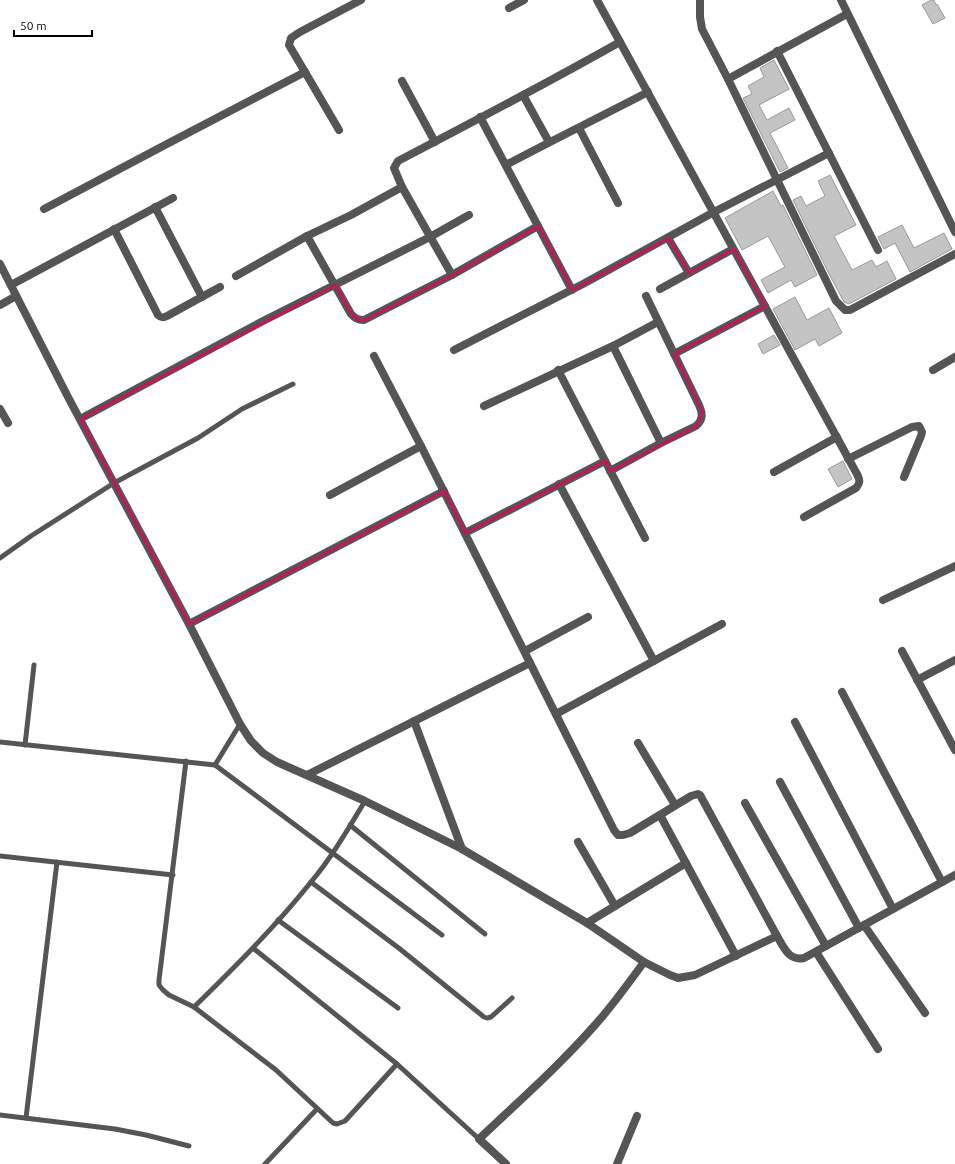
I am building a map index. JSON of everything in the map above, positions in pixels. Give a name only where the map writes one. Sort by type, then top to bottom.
[{"type":"street","points":[[339,130],[289,45],[291,38],[300,32],[360,0]]},
{"type":"street","points":[[509,8],[524,0]]},
{"type":"street","points":[[597,0],[858,476],[860,481],[856,488],[804,517]]},
{"type":"street","points":[[700,0],[702,29],[728,79],[836,301],[845,310],[850,310],[955,254]]},
{"type":"street","points":[[841,0],[955,232]]},
{"type":"street","points":[[728,79],[847,14]]},
{"type":"street","points":[[452,275],[402,187],[394,168],[395,164],[398,161],[552,80],[620,42]]},
{"type":"street","points":[[777,51],[878,250]]},
{"type":"street","points":[[44,209],[305,72]]},
{"type":"street","points":[[402,80],[435,142]]},
{"type":"street","points":[[506,165],[648,92]]},
{"type":"street","points":[[522,95],[549,142]]},
{"type":"street","points":[[480,117],[572,290]]},
{"type":"street","points":[[578,128],[618,203]]},
{"type":"street","points":[[454,350],[572,290],[714,212],[829,153]]},
{"type":"street","points":[[236,276],[307,236],[351,215],[402,187]]},
{"type":"street","points":[[11,285],[173,198]]},
{"type":"street","points":[[155,207],[202,297]]},
{"type":"street","points":[[80,419],[263,321],[430,237],[468,215]]},
{"type":"street","points":[[307,236],[351,314],[358,320],[364,320],[452,275],[538,226]]},
{"type":"street","points":[[114,229],[160,317],[163,318],[220,287]]},
{"type":"street","points":[[668,238],[689,273]]},
{"type":"street","points":[[660,289],[733,248]]},
{"type":"street","points":[[0,264],[240,724],[251,741],[263,753],[276,762],[365,801],[462,848],[587,923],[644,962],[678,978],[695,975],[777,936]]},
{"type":"street","points":[[0,305],[16,296]]},
{"type":"street","points":[[610,471],[660,443],[698,425],[702,416],[699,405],[646,296]]},
{"type":"street","points":[[674,354],[765,306]]},
{"type":"street","points":[[484,406],[558,370],[613,346],[658,322]]},
{"type":"street","points":[[613,346],[660,443]]},
{"type":"street","points":[[374,356],[422,446],[612,827],[618,835],[630,833],[691,796],[698,794],[700,795],[777,936],[786,951],[796,959],[804,958],[816,952],[955,875]]},
{"type":"street","points":[[933,370],[955,357]]},
{"type":"street","points":[[558,370],[645,538]]},
{"type":"street","points":[[0,409],[8,423]]},
{"type":"street","points":[[848,458],[912,427],[918,426],[922,432],[922,436],[904,477]]},
{"type":"street","points":[[774,472],[836,437]]},
{"type":"street","points":[[330,495],[422,446]]},
{"type":"street","points":[[465,533],[605,461]]},
{"type":"street","points":[[559,484],[654,661]]},
{"type":"street","points":[[189,624],[444,490]]},
{"type":"street","points":[[883,600],[955,566]]},
{"type":"street","points":[[525,651],[588,617]]},
{"type":"street","points":[[556,714],[722,624]]},
{"type":"street","points":[[902,651],[955,750]]},
{"type":"street","points":[[917,680],[955,660]]},
{"type":"street","points":[[307,776],[530,663]]},
{"type":"street","points":[[842,692],[942,882]]},
{"type":"street","points":[[414,721],[462,848]]},
{"type":"street","points":[[795,722],[893,909]]},
{"type":"street","points":[[638,743],[675,806]]},
{"type":"street","points":[[780,782],[862,926],[925,1013]]},
{"type":"street","points":[[746,803],[826,946]]},
{"type":"street","points":[[660,815],[736,956]]},
{"type":"street","points":[[578,842],[615,906]]},
{"type":"street","points":[[587,923],[686,863]]},
{"type":"street","points":[[816,952],[878,1049]]},
{"type":"street","points":[[506,1164],[479,1139],[562,1060],[595,1025],[620,995],[644,962]]},
{"type":"street","points":[[617,1164],[637,1116]]},
{"type":"lane","points":[[0,558],[31,536],[114,483],[198,438],[242,409],[293,384]]},
{"type":"lane","points":[[25,745],[34,665]]},
{"type":"lane","points":[[215,765],[240,724]]},
{"type":"lane","points":[[0,742],[215,765],[442,935]]},
{"type":"lane","points":[[186,762],[159,985],[169,995],[194,1007],[276,1070],[333,1123],[337,1124],[345,1121],[397,1064]]},
{"type":"lane","points":[[194,1007],[253,948],[311,882],[333,853],[365,801]]},
{"type":"lane","points":[[350,825],[485,934]]},
{"type":"lane","points":[[0,856],[173,874]]},
{"type":"lane","points":[[26,1118],[57,862]]},
{"type":"lane","points":[[311,882],[400,949],[487,1018],[491,1017],[512,998]]},
{"type":"lane","points":[[278,920],[398,1008]]},
{"type":"lane","points":[[253,948],[397,1064],[479,1139]]},
{"type":"lane","points":[[265,1164],[317,1108]]},
{"type":"lane","points":[[0,1115],[115,1129],[189,1146]]},
{"type":"highlighted area","points":[[538,226],[572,290],[668,238],[689,273],[733,249],[765,306],[674,354],[702,412],[696,426],[610,471],[605,461],[465,533],[444,491],[189,624],[80,419],[335,285],[351,314],[358,320],[364,320],[452,275]]},
{"type":"building","points":[[934,0],[945,18],[933,24],[922,5]]},
{"type":"building","points":[[774,60],[789,89],[759,105],[767,120],[789,108],[795,120],[770,133],[788,168],[780,172],[743,98],[752,94],[748,86],[764,77],[760,68]]},
{"type":"building","points":[[830,175],[856,225],[834,236],[852,270],[872,260],[876,267],[887,261],[896,279],[849,304],[844,302],[793,200],[801,196],[806,206],[825,196],[818,181]]},
{"type":"building","points":[[773,191],[781,206],[783,205],[817,275],[795,287],[791,280],[768,293],[761,280],[785,267],[768,236],[742,250],[725,218]]},
{"type":"building","points":[[902,225],[914,248],[944,233],[952,249],[910,272],[895,243],[884,249],[878,237]]},
{"type":"building","points":[[795,297],[807,320],[829,308],[842,333],[819,346],[815,339],[795,350],[773,309]]},
{"type":"building","points":[[774,335],[780,345],[763,354],[758,344]]},
{"type":"building","points":[[843,461],[852,479],[838,487],[828,469]]}]
